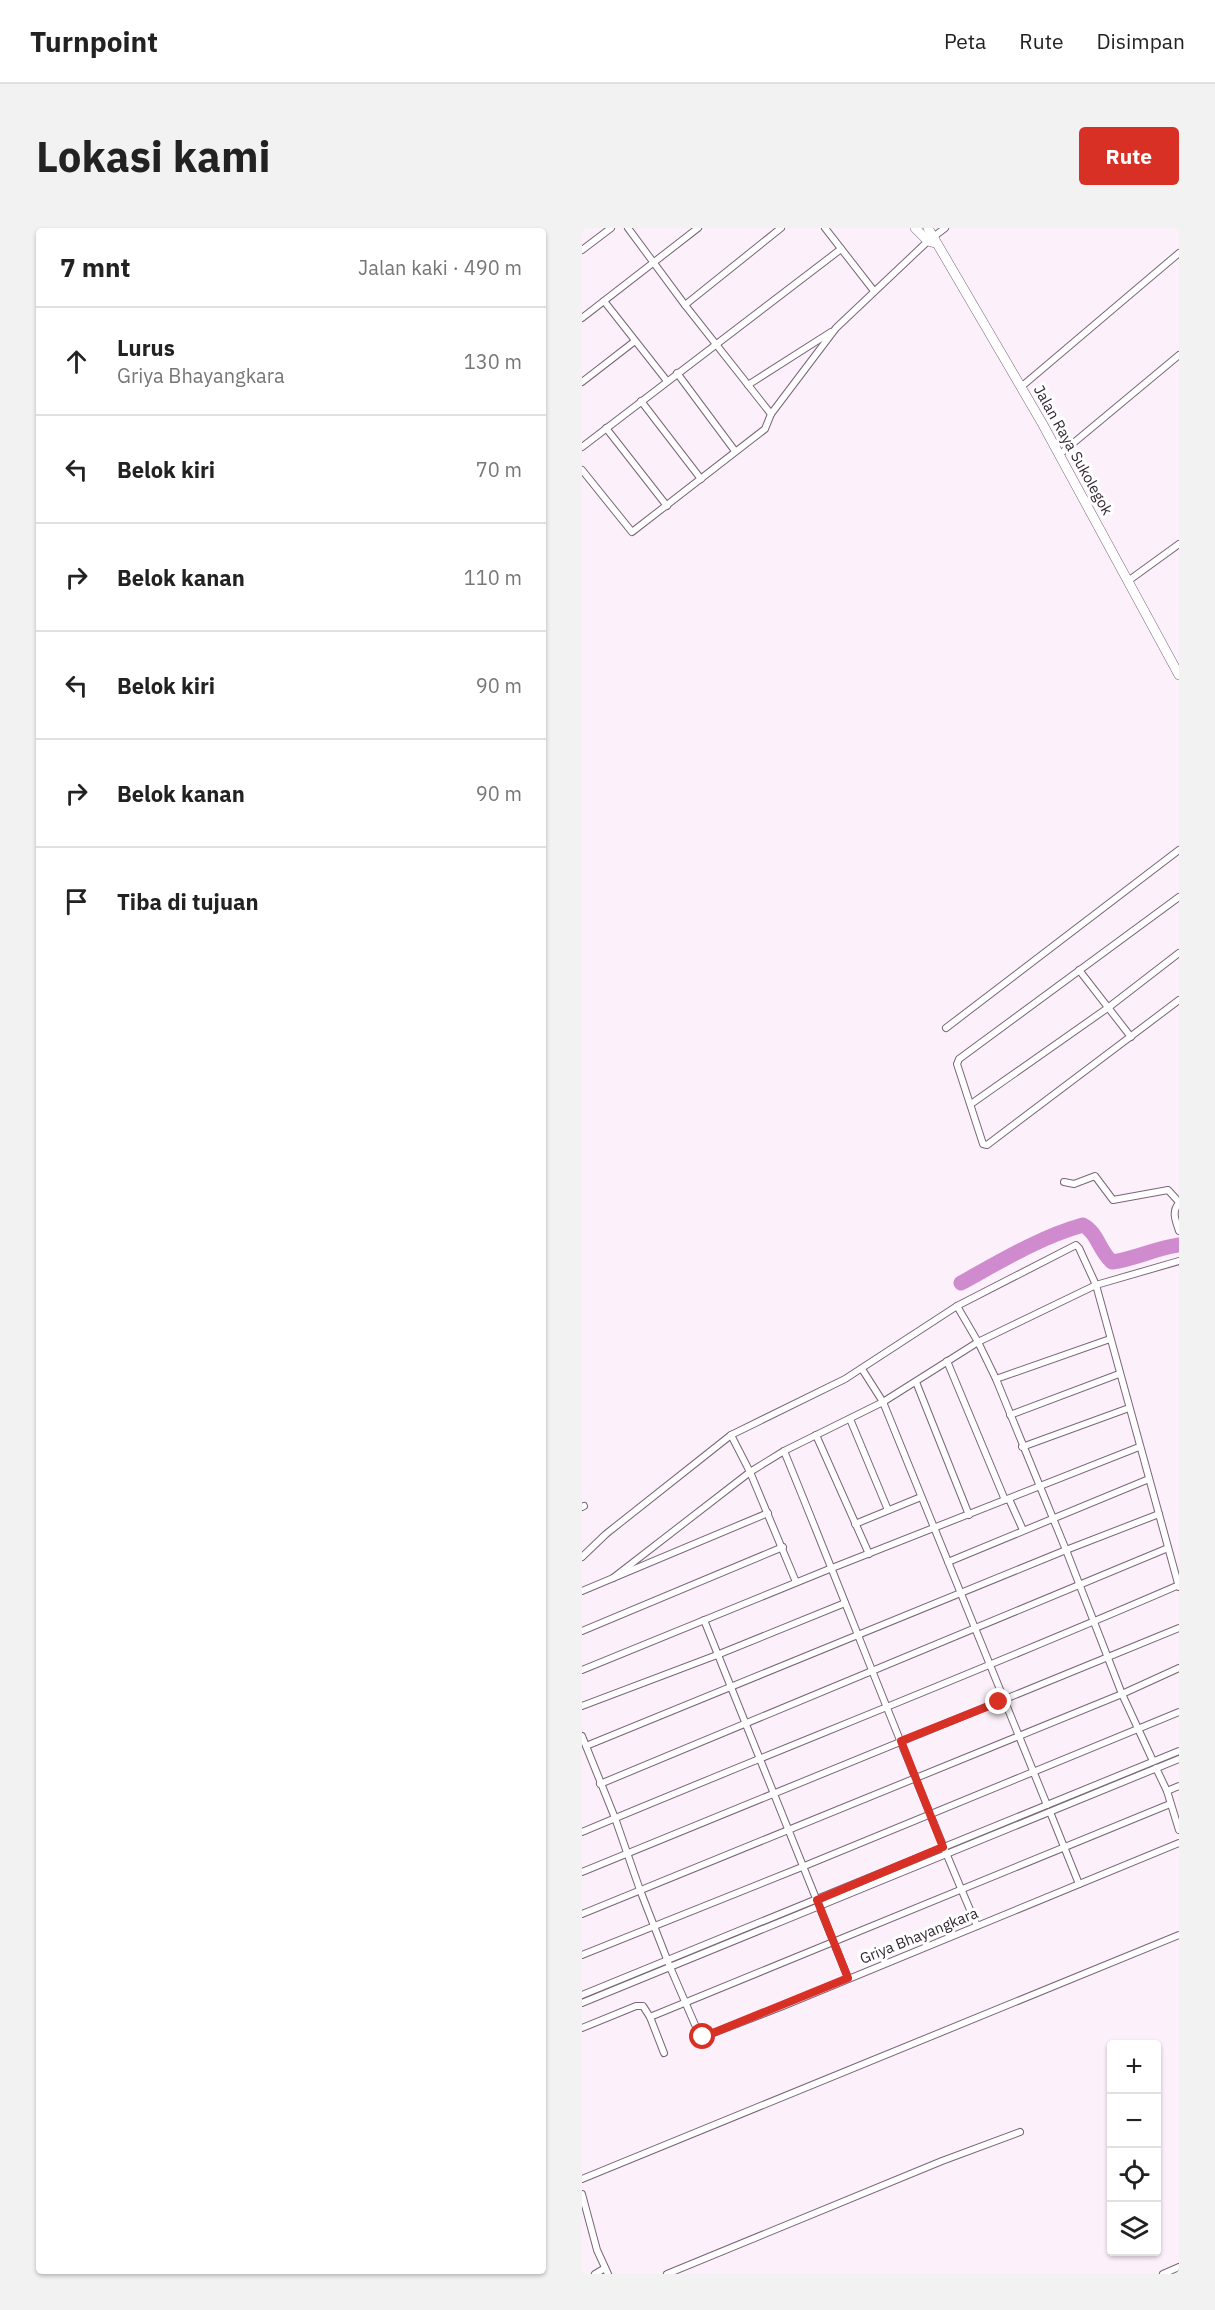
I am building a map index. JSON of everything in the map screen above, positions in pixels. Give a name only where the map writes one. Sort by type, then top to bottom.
[{"type":"street","points":[[582,250],[611,228]]},
{"type":"street","points":[[628,228],[771,414]]},
{"type":"street","points":[[582,318],[698,228]]},
{"type":"street","points":[[685,305],[782,228]]},
{"type":"street","points":[[825,228],[874,291]]},
{"type":"street","name":"Jalan Raya Sukolegok","points":[[915,228],[931,237],[990,331],[1179,675]]},
{"type":"street","points":[[582,470],[632,532],[765,429],[771,414],[836,328],[931,237],[945,228]]},
{"type":"street","points":[[582,447],[841,249]]},
{"type":"street","points":[[1021,387],[1179,253]]},
{"type":"street","points":[[604,302],[667,381]]},
{"type":"street","points":[[748,385],[836,328]]},
{"type":"street","points":[[582,382],[635,341]]},
{"type":"street","points":[[1059,455],[1179,355]]},
{"type":"street","points":[[677,373],[735,451]]},
{"type":"street","points":[[641,401],[701,479]]},
{"type":"street","points":[[606,428],[667,506]]},
{"type":"street","points":[[1128,581],[1179,544]]},
{"type":"street","points":[[946,1028],[1179,849]]},
{"type":"street","points":[[1179,897],[959,1059],[957,1064],[983,1144],[987,1144],[1179,1000]]},
{"type":"street","points":[[971,1104],[1108,1007],[1179,953]]},
{"type":"street","points":[[1079,970],[1131,1037]]},
{"type":"street","points":[[1064,1182],[1074,1185],[1095,1176],[1113,1200],[1168,1190],[1179,1202],[1174,1210],[1179,1231]]},
{"type":"street","points":[[582,1557],[606,1534],[731,1436],[862,1369],[957,1306],[1076,1245],[1096,1285],[1179,1586],[990,1666],[887,1705],[759,1761],[582,1832]]},
{"type":"street","points":[[613,1578],[750,1472],[784,1451],[883,1402],[978,1342],[1096,1285],[1179,1261]]},
{"type":"street","points":[[957,1306],[996,1379],[1122,1694],[1167,1791],[1179,1830]]},
{"type":"street","points":[[996,1379],[1110,1339]]},
{"type":"street","points":[[947,1361],[1007,1500],[1023,1530]]},
{"type":"street","points":[[862,1369],[883,1402],[1079,1884]]},
{"type":"street","points":[[1010,1415],[1119,1374]]},
{"type":"street","points":[[916,1382],[969,1515]]},
{"type":"street","points":[[1022,1447],[1129,1408]]},
{"type":"street","points":[[850,1419],[888,1510]]},
{"type":"street","points":[[816,1435],[868,1554]]},
{"type":"street","points":[[731,1436],[783,1546],[796,1582]]},
{"type":"street","points":[[582,1670],[796,1582],[1139,1447]]},
{"type":"street","points":[[784,1451],[887,1705],[914,1779],[976,1926]]},
{"type":"street","points":[[948,1562],[1149,1479]]},
{"type":"street","points":[[855,1524],[921,1497]]},
{"type":"street","points":[[582,1590],[768,1513]]},
{"type":"street","points":[[586,1746],[1159,1514]]},
{"type":"street","points":[[582,1631],[783,1546]]},
{"type":"street","points":[[600,1784],[1168,1548]]},
{"type":"street","points":[[582,1706],[845,1603]]},
{"type":"street","points":[[704,1620],[848,1978]]},
{"type":"street","points":[[582,1872],[1179,1629]]},
{"type":"street","points":[[582,1914],[1122,1694],[1179,1668]]},
{"type":"street","points":[[582,1954],[654,1927],[1179,1712]]},
{"type":"street","points":[[582,1736],[685,2004]]},
{"type":"street","points":[[582,1995],[668,1963],[1048,1809],[1179,1751]]},
{"type":"street","points":[[1154,1764],[1179,1759]]},
{"type":"street","points":[[1167,1791],[1179,1786]]},
{"type":"street","name":"Griya Bhayangkara","points":[[650,2017],[1170,1804]]},
{"type":"street","name":"Griya Bhayangkara","points":[[685,2004],[699,2034],[705,2037],[1179,1843]]},
{"type":"street","points":[[582,2179],[1179,1935]]},
{"type":"street","points":[[582,2003],[668,1963]]},
{"type":"street","points":[[582,2028],[638,2005],[644,2007],[650,2017],[664,2053]]},
{"type":"street","points":[[667,2274],[942,2161],[1020,2132]]},
{"type":"street","points":[[582,2194],[606,2271],[595,2274]]},
{"type":"street","points":[[1163,2274],[1179,2267]]},
{"type":"waterway","points":[[961,1283],[1036,1243],[1083,1225],[1092,1233],[1112,1262],[1179,1245]]},
{"type":"route","points":[[703,2037],[848,1978],[817,1900],[943,1847],[914,1779],[901,1741],[999,1702]]}]
